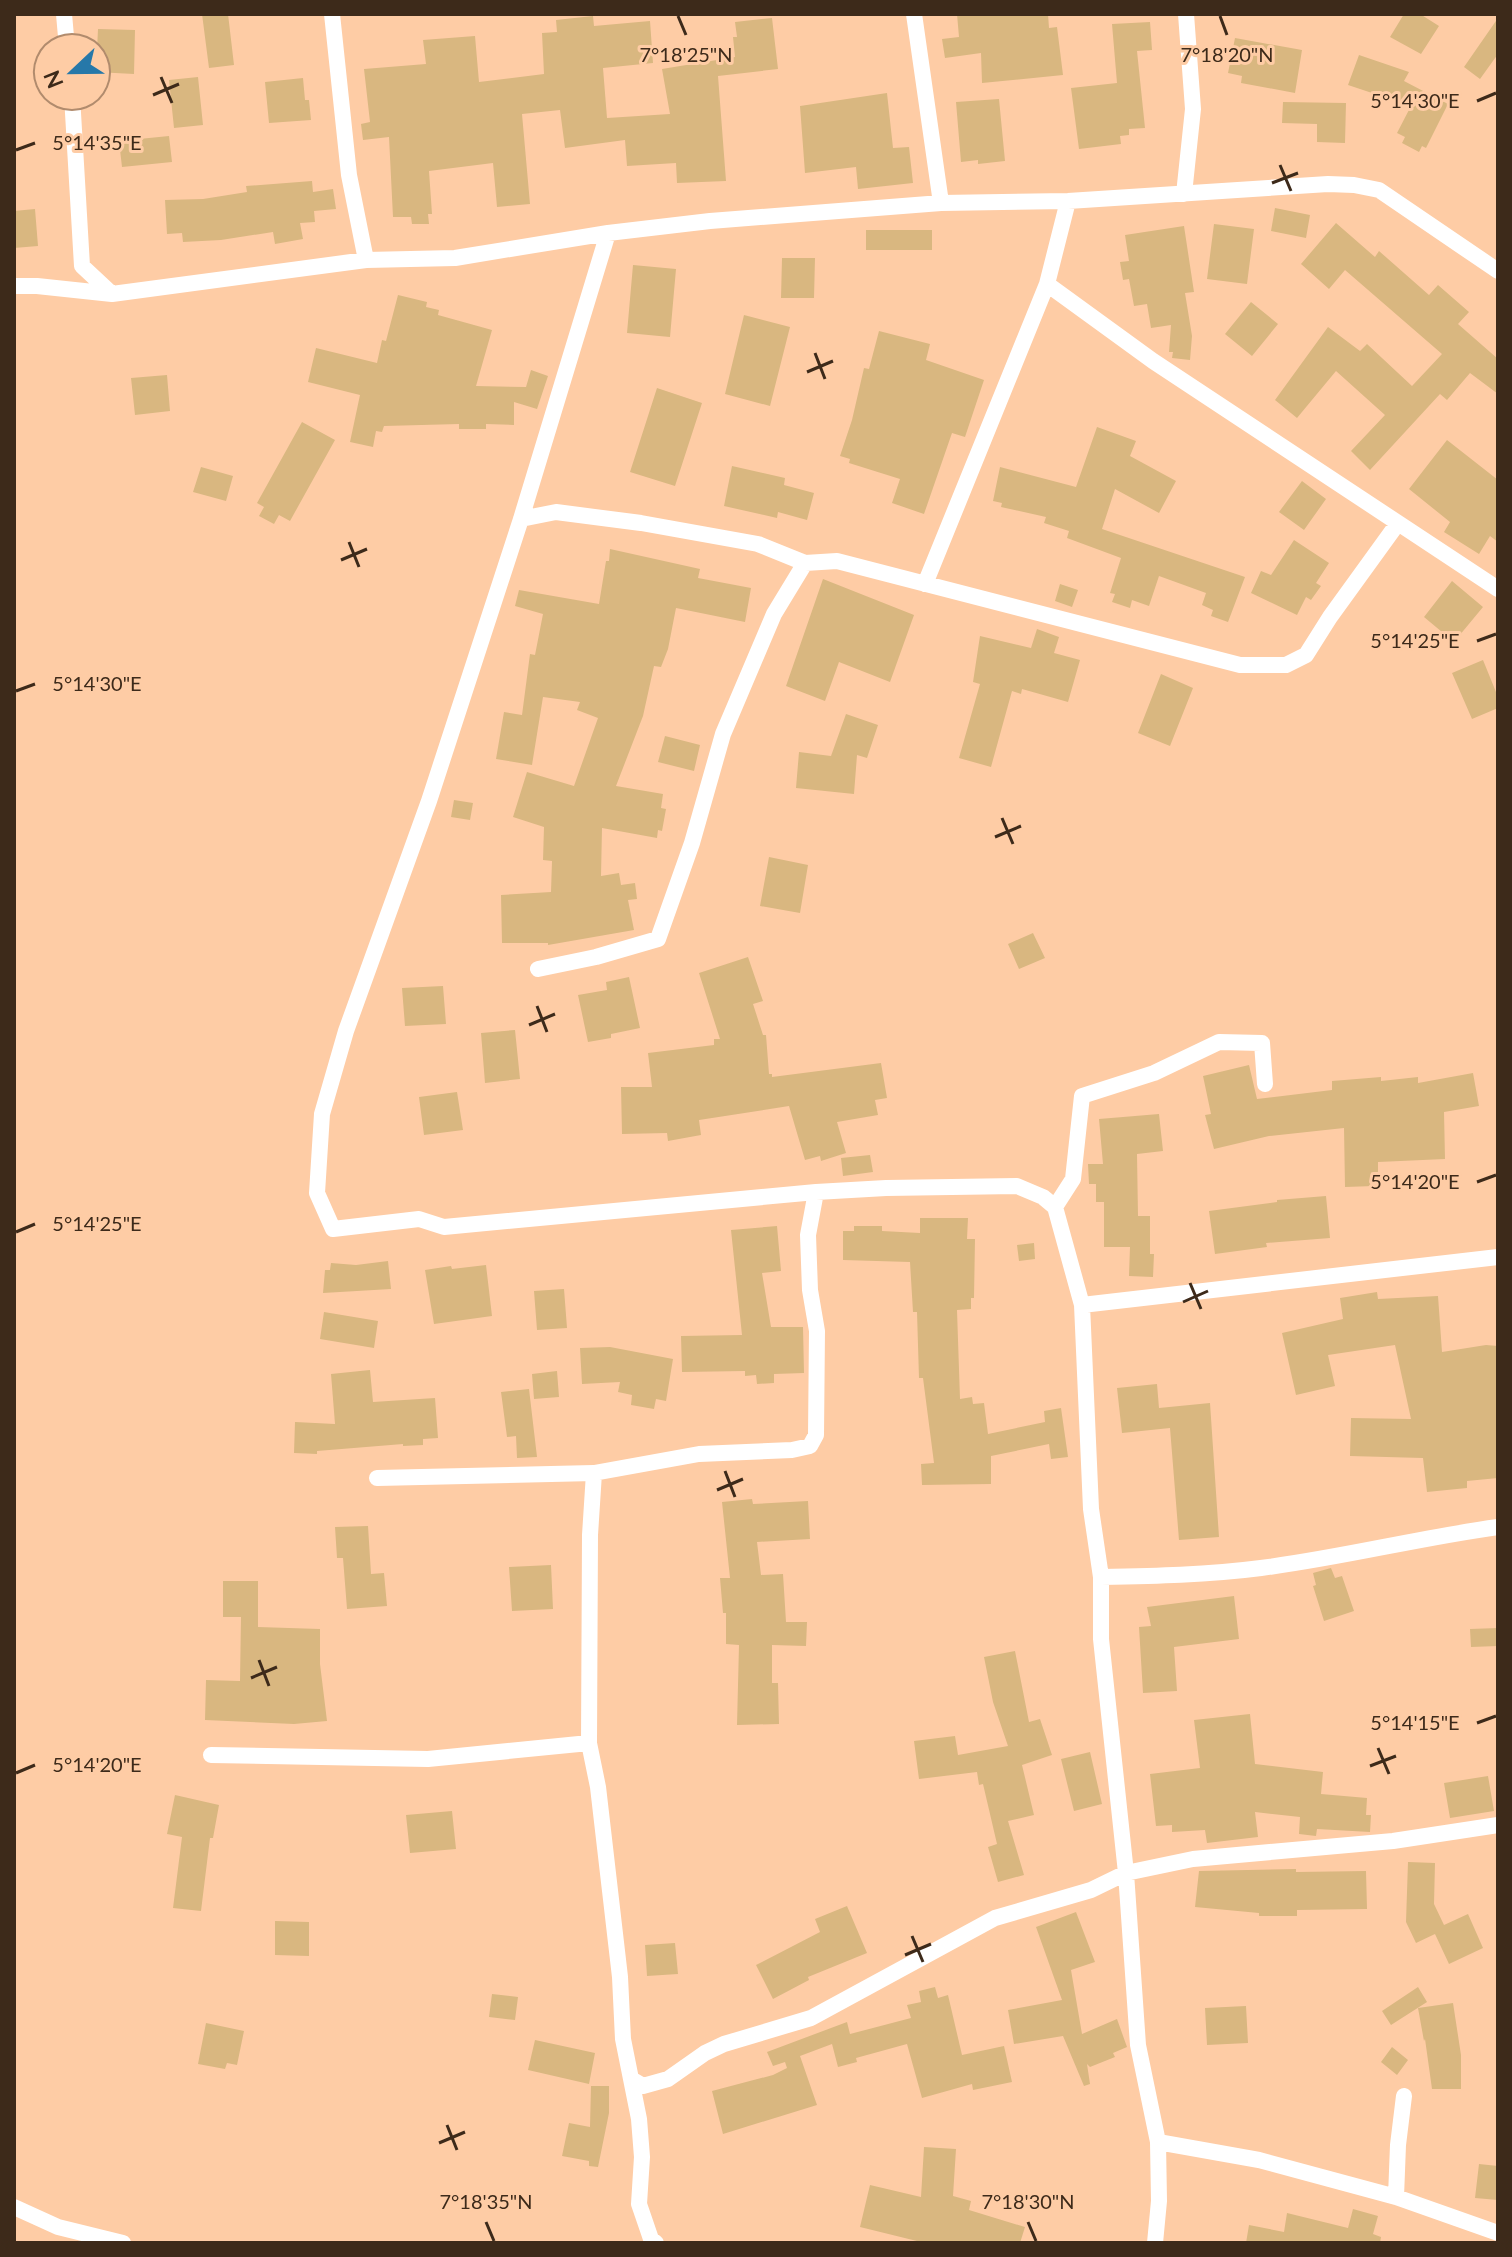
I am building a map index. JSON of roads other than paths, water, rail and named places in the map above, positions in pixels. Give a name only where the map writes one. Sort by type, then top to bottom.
[{"type":"street","points":[[332,14],[349,175],[366,260]]},
{"type":"street","points":[[914,14],[941,203]]},
{"type":"street","points":[[1184,194],[1193,109],[1186,14]]},
{"type":"street","points":[[73,112],[82,266],[112,294]]},
{"type":"street","points":[[14,286],[112,294],[366,260],[455,258],[608,233],[710,221],[941,203],[1068,201],[1328,184],[1379,190],[1498,271]]},
{"type":"street","points":[[925,584],[1047,284],[1068,201]]},
{"type":"street","points":[[608,233],[521,519],[429,801],[346,1031],[322,1114],[317,1193],[333,1229],[419,1219],[444,1227],[816,1192],[1017,1186],[1043,1197],[1055,1207],[1082,1305],[1091,1509],[1101,1577],[1101,1639],[1126,1873],[1138,2045],[1158,2142],[1159,2201],[1155,2243]]},
{"type":"street","points":[[1047,284],[1153,361],[1498,589]]},
{"type":"street","points":[[521,519],[556,512],[641,523],[758,544],[805,563],[837,561],[1240,665],[1286,665],[1306,655],[1398,523]]},
{"type":"street","points":[[538,969],[596,957],[658,939],[692,843],[723,734],[774,614],[805,563]]},
{"type":"street","points":[[1055,1207],[1073,1179],[1082,1096],[1154,1073],[1219,1042],[1262,1043],[1265,1084]]},
{"type":"street","points":[[377,1478],[594,1473],[699,1454],[792,1450],[810,1446],[816,1435],[817,1331],[810,1290],[808,1235],[816,1192]]},
{"type":"street","points":[[1082,1305],[1498,1257]]},
{"type":"street","points":[[594,1473],[590,1535],[589,1743],[598,1787],[620,1977],[623,2039],[639,2119],[642,2157],[639,2204],[651,2239],[656,2243]]},
{"type":"street","points":[[1101,1577],[1197,1575],[1263,1568],[1498,1527]]},
{"type":"street","points":[[211,1755],[428,1759],[589,1743]]},
{"type":"street","points":[[631,2079],[643,2086],[668,2079],[705,2053],[724,2044],[811,2018],[995,1918],[1091,1890],[1126,1873],[1193,1859],[1393,1841],[1498,1825]]},
{"type":"street","points":[[1396,2197],[1404,2096]]},
{"type":"street","points":[[1158,2142],[1259,2160],[1396,2197],[1498,2233]]},
{"type":"street","points":[[14,2207],[58,2227],[123,2243]]}]
